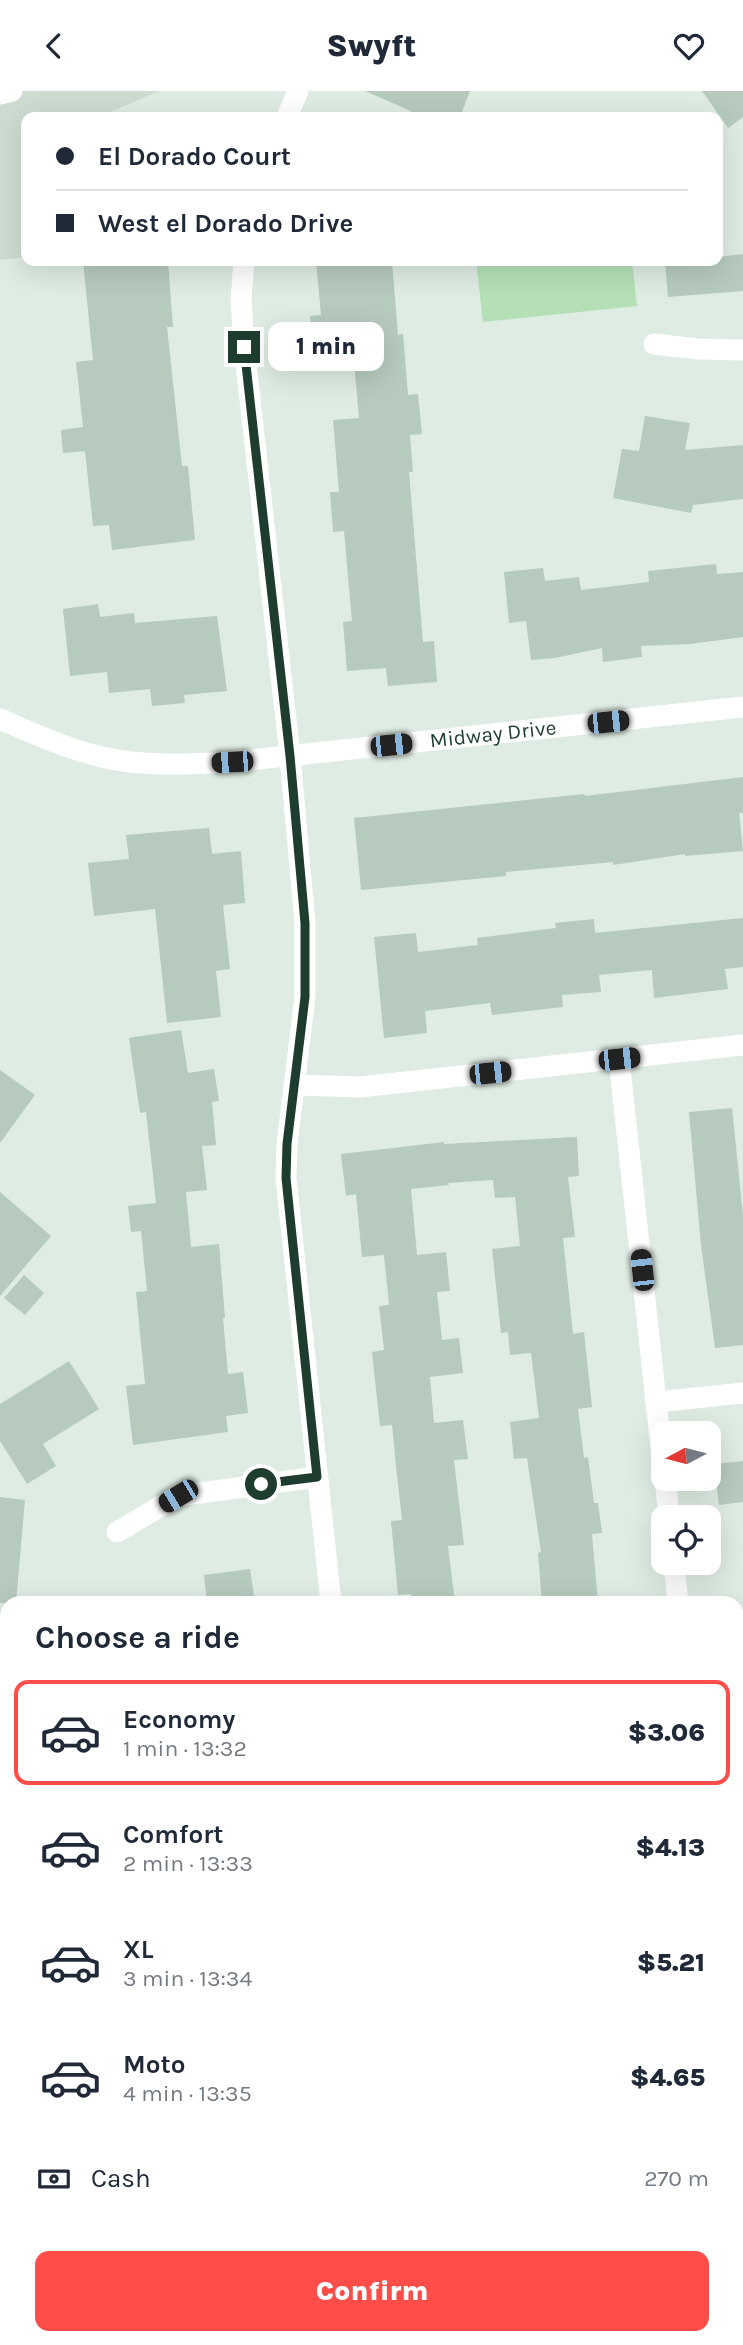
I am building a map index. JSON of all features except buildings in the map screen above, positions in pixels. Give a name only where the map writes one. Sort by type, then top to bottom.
[{"type":"street","points":[[0,94],[12,91]]},
{"type":"street","points":[[289,112],[298,91]]},
{"type":"street","points":[[244,266],[241,299],[244,347],[290,756],[305,923],[305,997],[287,1144],[286,1178],[330,1596]]},
{"type":"street","points":[[653,344],[743,351]]},
{"type":"street","name":"Midway Drive","points":[[0,719],[56,743],[121,761],[175,765],[290,756],[743,707]]},
{"type":"street","points":[[295,1085],[360,1087],[743,1045]]},
{"type":"street","points":[[619,1059],[658,1421]]},
{"type":"street","points":[[656,1402],[743,1393]]},
{"type":"street","points":[[117,1532],[178,1496],[317,1477]]},
{"type":"street","points":[[675,1575],[677,1596]]},
{"type":"shaded area","points":[[0,91],[159,91],[111,112],[21,112],[21,258],[0,260]]},
{"type":"green space","points":[[477,266],[633,266],[637,306],[483,322]]},
{"type":"route","points":[[244,347],[290,756],[305,923],[305,997],[287,1144],[286,1178],[317,1477],[261,1484]]}]
